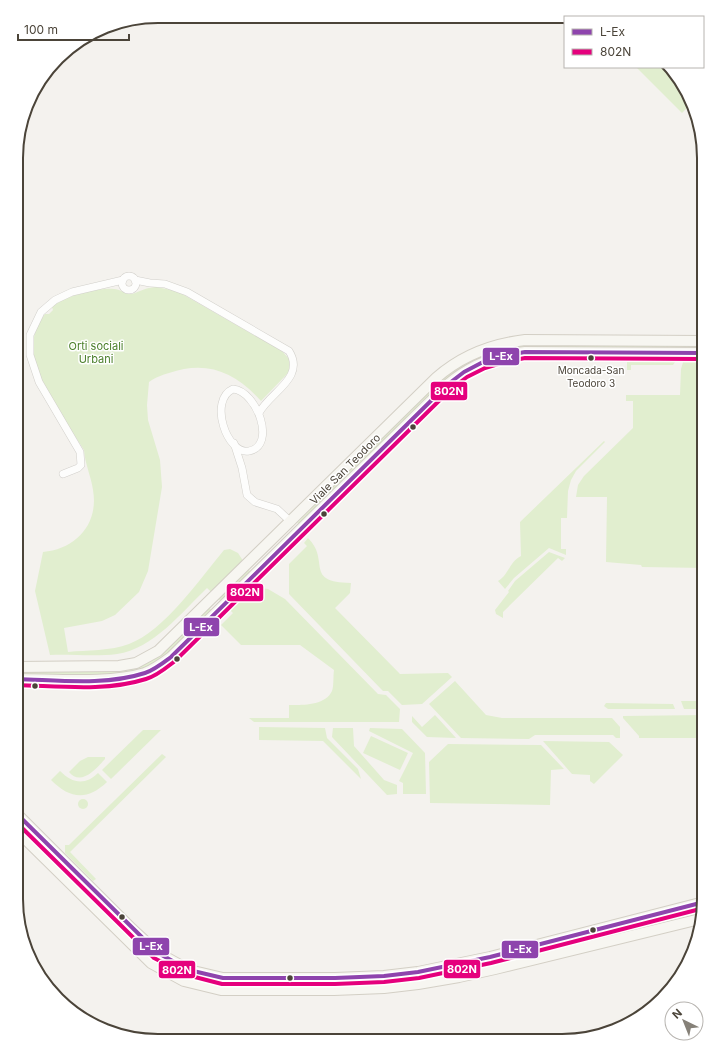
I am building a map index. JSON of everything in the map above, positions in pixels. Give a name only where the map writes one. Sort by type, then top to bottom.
[{"type":"main road","name":"Viale San Teodoro","points":[[23,667],[105,667],[136,663],[166,645],[436,378],[457,361],[470,354],[499,344],[525,340],[697,347]]},
{"type":"main road","points":[[23,679],[115,679],[145,673],[160,666],[171,657],[447,385],[475,365],[498,356],[525,352],[697,347]]},
{"type":"main road","points":[[290,522],[299,530]]},
{"type":"main road","points":[[271,542],[279,550]]},
{"type":"main road","points":[[23,820],[158,953],[189,970],[223,978],[335,978],[384,976],[418,972],[459,964],[697,904]]},
{"type":"main road","points":[[23,837],[151,963],[184,980],[221,990],[334,990],[384,988],[418,984],[473,974],[695,920]]},
{"type":"street","points":[[63,474],[78,468],[82,461],[80,452],[39,382],[30,355],[30,335],[41,312],[54,300],[72,292],[123,284],[130,276],[135,280],[165,284],[187,292],[290,351],[294,363],[293,375],[269,399],[259,413]]},
{"type":"street","points":[[133,290],[135,287],[135,280]]},
{"type":"street","points":[[123,284],[129,291],[150,283]]},
{"type":"street","points":[[234,443],[244,451],[249,450],[258,446],[262,435],[262,426],[259,413],[253,403],[242,391],[237,389],[228,391],[223,398],[221,408],[222,422],[234,443],[248,494],[251,499],[259,504],[277,509],[290,522]]},
{"type":"street","points":[[253,403],[259,404],[269,399]]},
{"type":"street","points":[[242,468],[244,459],[249,450]]},
{"type":"green space","points":[[637,68],[663,68],[674,83],[687,108],[682,113]]},
{"type":"green space","name":"Orti sociali Urbani","points":[[156,287],[177,291],[282,351],[290,360],[289,372],[261,401],[251,391],[230,376],[220,371],[208,368],[183,369],[161,375],[149,382],[147,405],[148,420],[160,460],[162,487],[148,571],[139,592],[115,615],[102,621],[64,628],[68,652],[115,648],[129,644],[142,637],[155,628],[181,603],[224,550],[230,549],[238,553],[261,588],[268,589],[285,599],[378,694],[386,695],[400,709],[399,722],[254,722],[249,718],[289,718],[289,705],[313,704],[324,700],[332,691],[334,670],[300,645],[241,645],[221,625],[233,613],[207,588],[177,618],[155,637],[130,651],[109,655],[50,655],[35,591],[43,552],[66,546],[83,533],[89,524],[94,502],[93,490],[84,450],[59,411],[42,380],[33,350],[34,337],[38,325],[45,314],[49,314],[53,310],[52,307],[64,299],[100,289],[116,289],[132,294]]},
{"type":"green space","points":[[513,345],[697,346],[697,349],[522,348],[499,352],[469,364],[441,383],[300,524],[297,523],[439,381],[467,360]]},
{"type":"green space","points":[[631,358],[662,362],[677,359],[673,365],[631,365],[631,370],[627,370],[627,361]]},
{"type":"green space","points":[[684,359],[697,359],[697,568],[642,567],[641,565],[606,562],[607,497],[576,497],[578,485],[584,476],[633,428],[633,401],[626,401],[626,395],[680,395],[681,369]]},
{"type":"green space","points":[[604,441],[605,442],[576,471],[571,480],[568,491],[567,518],[561,518],[561,549],[566,549],[566,555],[549,548],[514,578],[505,589],[498,581],[504,576],[514,561],[521,556],[520,522]]},
{"type":"green space","points":[[308,538],[318,555],[322,574],[327,579],[336,582],[351,583],[350,593],[335,608],[400,674],[448,673],[452,677],[422,704],[402,705],[388,691],[383,691],[289,594],[289,564],[307,546],[304,543]]},
{"type":"green space","points":[[549,552],[565,558],[562,561],[558,558],[503,612],[503,618],[496,614],[495,610],[509,592],[508,591],[515,581]]},
{"type":"green space","points":[[209,608],[212,610],[179,644],[165,656],[144,668],[109,675],[23,675],[23,671],[126,670],[164,652]]},
{"type":"green space","points":[[455,681],[486,715],[502,718],[612,718],[620,727],[620,738],[616,738],[613,735],[535,735],[529,739],[461,738],[429,704]]},
{"type":"green space","points":[[681,701],[697,701],[697,709],[684,709]]},
{"type":"green space","points":[[606,703],[673,704],[675,709],[608,709],[604,706]]},
{"type":"green space","points":[[435,715],[456,738],[427,737],[412,722],[412,716],[422,727]]},
{"type":"green space","points":[[697,715],[697,738],[639,738],[623,716]]},
{"type":"green space","points":[[259,727],[325,728],[327,738],[358,769],[361,779],[323,741],[259,740]]},
{"type":"green space","points":[[333,728],[353,728],[354,746],[384,780],[397,785],[397,794],[387,795],[332,737]]},
{"type":"green space","points":[[370,728],[402,729],[425,753],[426,794],[403,794],[403,783],[399,781],[413,753],[369,731]]},
{"type":"green space","points":[[143,730],[161,730],[111,779],[102,770]]},
{"type":"green space","points":[[371,736],[408,753],[400,770],[363,753]]},
{"type":"green space","points":[[543,741],[609,742],[623,755],[594,784],[590,781],[590,775],[572,774]]},
{"type":"green space","points":[[448,744],[541,745],[564,769],[551,770],[550,805],[430,803],[429,762]]},
{"type":"green space","points":[[162,754],[166,757],[70,852],[96,879],[93,881],[65,853],[65,845],[69,845]]},
{"type":"green space","points":[[88,757],[105,757],[105,759],[98,767],[84,777],[79,778],[69,772],[80,761]]},
{"type":"green space","points":[[60,771],[69,778],[79,781],[88,780],[98,773],[107,782],[100,788],[86,795],[72,794],[65,791],[51,780]]},
{"type":"green space","points":[[81,799],[85,799],[87,800],[87,808],[81,809],[78,806],[78,802]]},
{"type":"green space","points":[[23,825],[158,958],[189,974],[355,981],[697,908],[696,916],[494,965],[418,980],[361,985],[224,986],[204,983],[175,973],[142,951],[23,831]]},
{"type":"transit line","name":"L-Ex","points":[[23,679],[81,681],[114,680],[145,673],[158,666],[171,657],[447,385],[464,372],[483,362],[503,356],[525,352],[697,353]]},
{"type":"transit line","name":"802N","points":[[23,685],[82,687],[114,686],[146,679],[161,672],[175,661],[451,389],[467,377],[485,368],[525,358],[697,359]]},
{"type":"transit line","name":"L-Ex","points":[[23,820],[158,953],[189,970],[223,978],[335,978],[384,976],[418,972],[490,957],[697,904]]},
{"type":"transit line","name":"802N","points":[[23,829],[154,958],[187,975],[222,984],[335,984],[384,982],[419,978],[491,963],[697,910]]},
{"type":"place","name":"Moncada-San Teodoro 3","points":[[591,358]]}]
